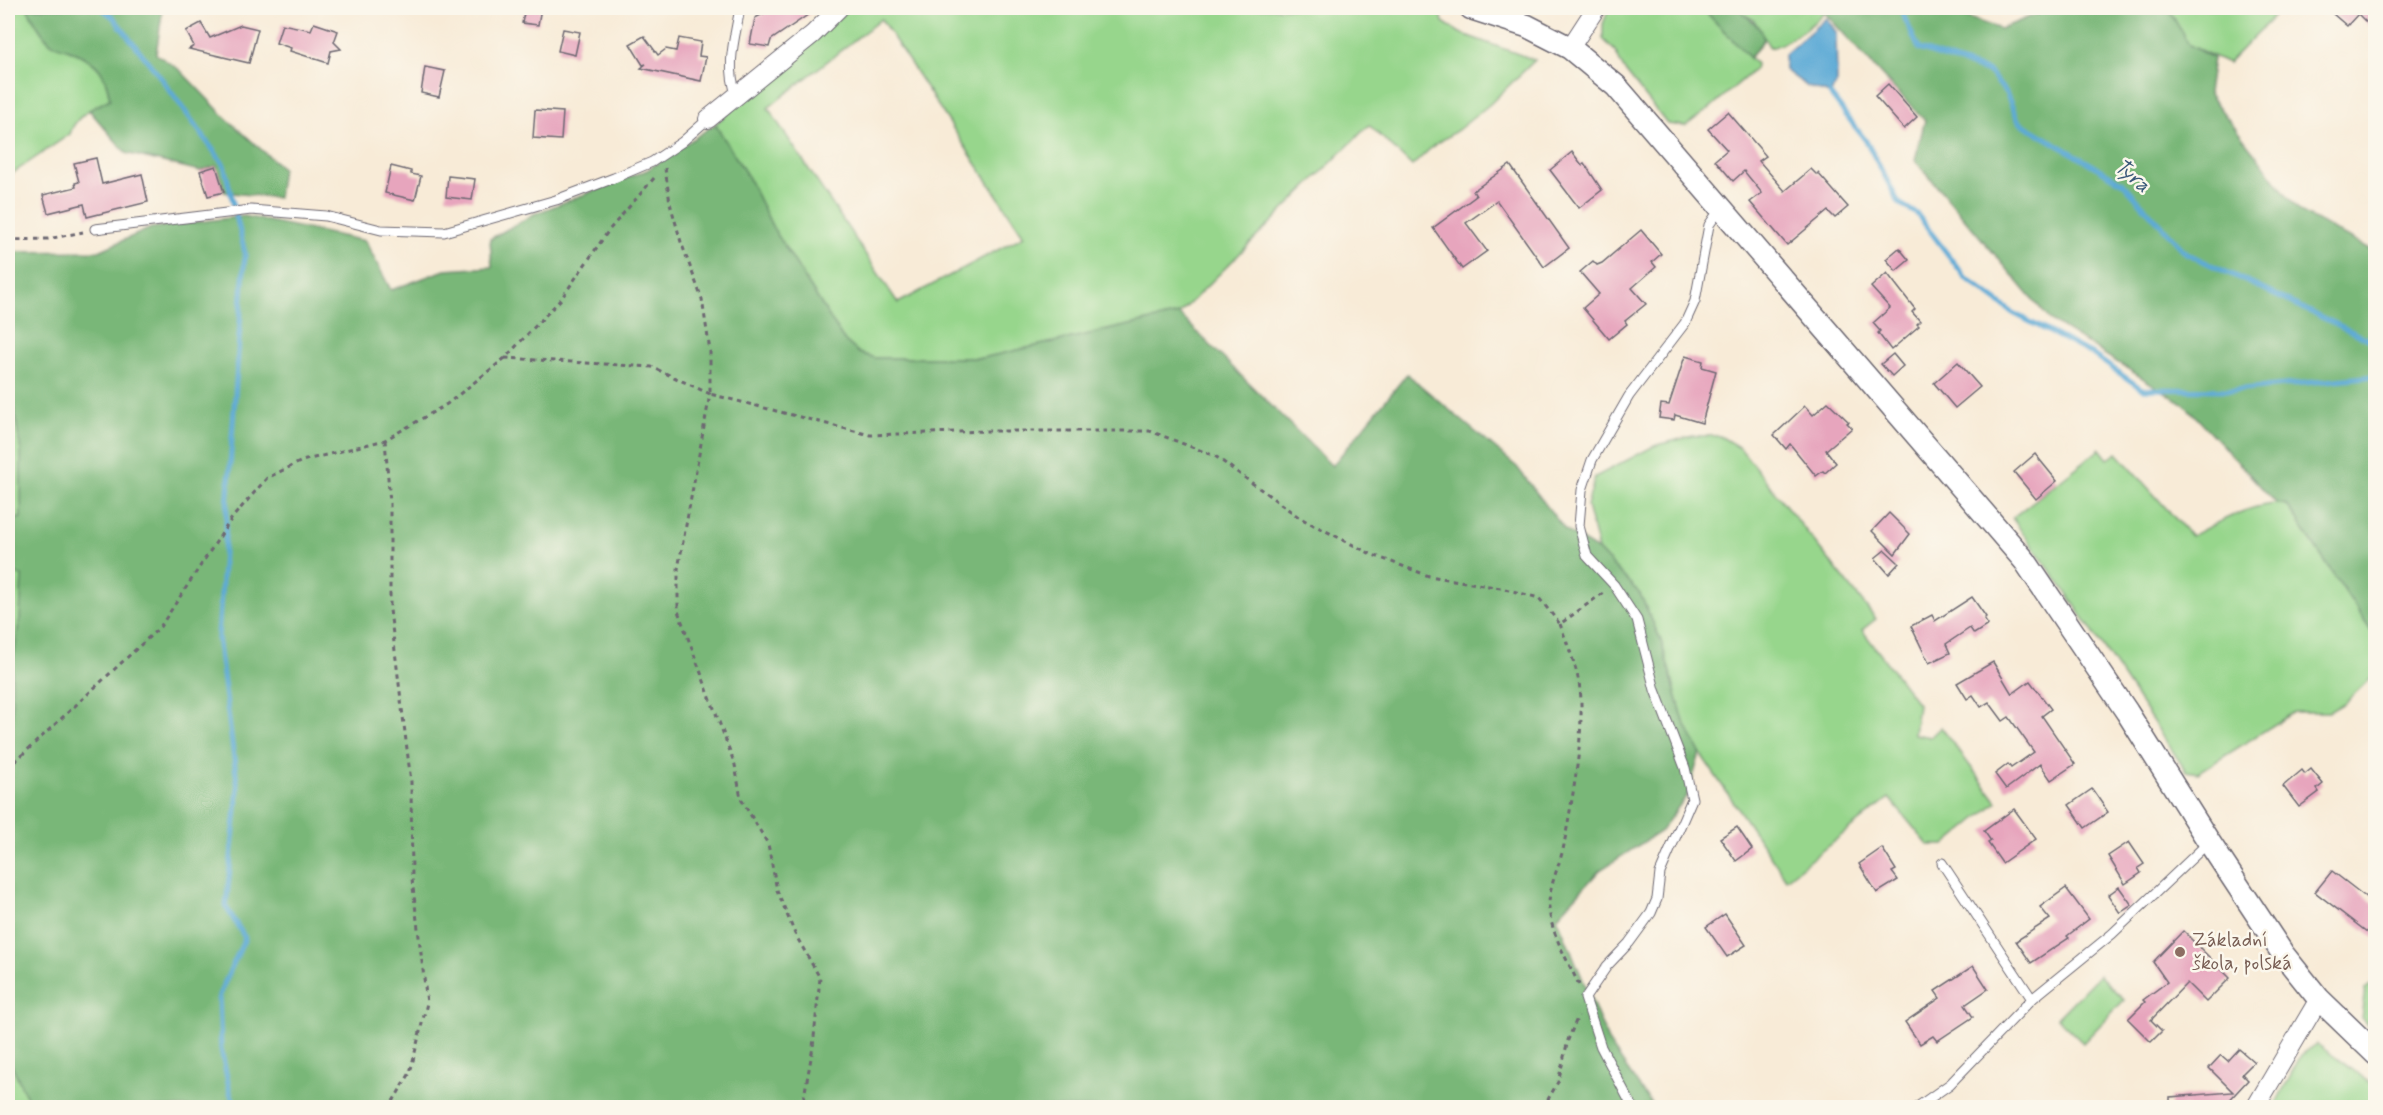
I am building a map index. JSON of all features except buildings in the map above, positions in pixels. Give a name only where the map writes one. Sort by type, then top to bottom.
[{"type":"street","points":[[708,119],[813,34],[839,8]]},
{"type":"street","points":[[1471,8],[1527,26],[1570,48],[1616,86],[2025,561],[2127,712],[2283,954],[2319,999],[2376,1054]]},
{"type":"street","points":[[1570,48],[1596,8]]},
{"type":"street","points":[[2255,1107],[2319,999]]},
{"type":"lane","points":[[737,96],[730,80],[730,61],[740,8]]},
{"type":"lane","points":[[95,229],[240,210],[326,216],[381,230],[444,232],[545,203],[652,162],[682,142],[708,119]]},
{"type":"lane","points":[[1633,1107],[1601,1047],[1585,998],[1599,976],[1629,943],[1651,913],[1657,899],[1660,873],[1692,799],[1685,768],[1655,690],[1637,620],[1614,585],[1587,556],[1579,526],[1582,490],[1592,460],[1629,396],[1685,323],[1695,301],[1709,225],[1721,208]]},
{"type":"lane","points":[[1916,1107],[1950,1084],[2032,999],[2112,934],[2209,842]]},
{"type":"lane","points":[[1942,862],[2032,999]]},
{"type":"path","points":[[8,768],[160,627],[232,518],[267,478],[302,461],[385,440],[447,404],[505,358],[561,299],[609,230],[665,165],[670,203],[681,242],[702,299],[710,351],[710,394],[678,569],[678,611],[735,765],[741,799],[768,844],[777,890],[795,934],[820,978],[813,1047],[802,1107]]},
{"type":"path","points":[[8,240],[48,239],[95,229]]},
{"type":"path","points":[[505,358],[652,367],[710,394],[870,435],[986,431],[1150,431],[1215,456],[1300,518],[1373,555],[1429,576],[1501,588],[1539,598],[1560,624],[1574,664],[1581,702],[1568,825],[1549,907],[1554,928],[1585,998],[1568,1040],[1558,1082],[1543,1107]]},
{"type":"path","points":[[385,440],[390,503],[390,610],[411,782],[412,879],[427,1003],[410,1073],[389,1107]]},
{"type":"path","points":[[1560,624],[1614,585]]},
{"type":"green space","points":[[8,8],[27,8],[40,31],[51,43],[81,55],[95,64],[106,81],[110,99],[81,117],[72,127],[70,134],[10,175],[8,175]]},
{"type":"green space","points":[[27,8],[158,8],[162,14],[156,54],[180,70],[227,119],[282,168],[278,198],[224,192],[216,166],[200,171],[126,153],[89,110],[110,99],[106,81],[99,69],[81,55],[51,43],[40,31]]},
{"type":"green space","points":[[849,8],[1426,8],[1441,12],[1443,22],[1460,33],[1535,60],[1490,104],[1458,130],[1433,146],[1412,166],[1369,125],[1179,314],[982,358],[874,358],[859,353],[844,340],[773,228],[748,177],[715,124],[803,51]],"holes":[[[881,19],[1024,236],[898,303],[768,108]]]},
{"type":"green space","points":[[1609,8],[1702,8],[1756,64],[1755,69],[1709,109],[1685,126],[1667,124],[1623,68],[1615,51],[1603,39],[1603,24]]},
{"type":"green space","points":[[1702,8],[1740,8],[1758,27],[1764,39],[1750,58]]},
{"type":"green space","points":[[1740,8],[1825,8],[1817,19],[1802,32],[1770,48],[1754,20],[1742,13]]},
{"type":"green space","points":[[1825,8],[1948,8],[1949,11],[2000,29],[2052,8],[2168,8],[2189,45],[2213,58],[2208,93],[2300,212],[2375,252],[2375,636],[2287,505],[2276,503],[2184,404],[2051,321],[1915,160],[1925,120],[1824,12]]},
{"type":"green space","points":[[2168,8],[2282,8],[2228,63],[2189,45]]},
{"type":"green space","points":[[715,124],[748,177],[773,228],[844,340],[859,353],[875,358],[982,358],[1179,314],[1332,466],[1407,374],[1517,467],[1565,530],[1598,550],[1640,594],[1661,641],[1684,722],[1700,753],[1688,794],[1661,831],[1600,870],[1557,917],[1609,1043],[1654,1108],[35,1107],[30,1102],[8,1060],[8,755],[12,750],[12,665],[20,618],[22,576],[8,571],[8,520],[21,518],[21,452],[8,367],[8,252],[99,251],[151,228],[244,216],[365,241],[391,290],[445,270],[492,267],[490,239],[534,214],[647,170]]},
{"type":"green space","points":[[8,367],[21,452],[21,519],[8,520]]},
{"type":"green space","points":[[1692,436],[1720,436],[1740,448],[1876,619],[1862,630],[1918,704],[1914,734],[1930,737],[1941,727],[1997,802],[1945,845],[1928,845],[1889,798],[1786,879],[1700,753],[1684,722],[1661,641],[1640,594],[1598,550],[1587,506],[1595,477],[1654,446]]},
{"type":"green space","points":[[2100,449],[2108,459],[2117,453],[2191,536],[2225,519],[2263,505],[2287,505],[2375,636],[2375,674],[2346,702],[2329,712],[2294,712],[2198,773],[2186,771],[2066,592],[2012,518]]},
{"type":"green space","points":[[8,571],[22,575],[20,618],[12,665],[12,750],[8,755]]},
{"type":"green space","points":[[2099,975],[2124,1000],[2083,1043],[2057,1018]]},
{"type":"green space","points":[[2375,982],[2375,1032],[2361,1018],[2365,989]]},
{"type":"green space","points":[[2317,1044],[2375,1086],[2375,1107],[2274,1107],[2301,1055]]},
{"type":"green space","points":[[8,1060],[26,1096],[35,1107],[8,1107]]},
{"type":"water","points":[[1826,18],[1836,32],[1837,83],[1830,94],[1808,87],[1785,70],[1784,55]]},
{"type":"waterway","points":[[101,8],[113,17],[161,78],[224,165],[245,253],[218,637],[238,789],[226,907],[245,938],[219,995],[221,1049],[230,1092],[236,1108]]},
{"type":"waterway","name":"Tyra","points":[[1900,8],[1919,49],[1989,72],[2006,93],[2019,122],[2123,183],[2186,253],[2376,343]]},
{"type":"waterway","points":[[1830,94],[1866,141],[1899,203],[1917,214],[1965,277],[2013,313],[2092,354],[2142,389],[2234,390],[2376,376]]},
{"type":"place","name":"Základní škola, polská","points":[[2180,952]]}]
